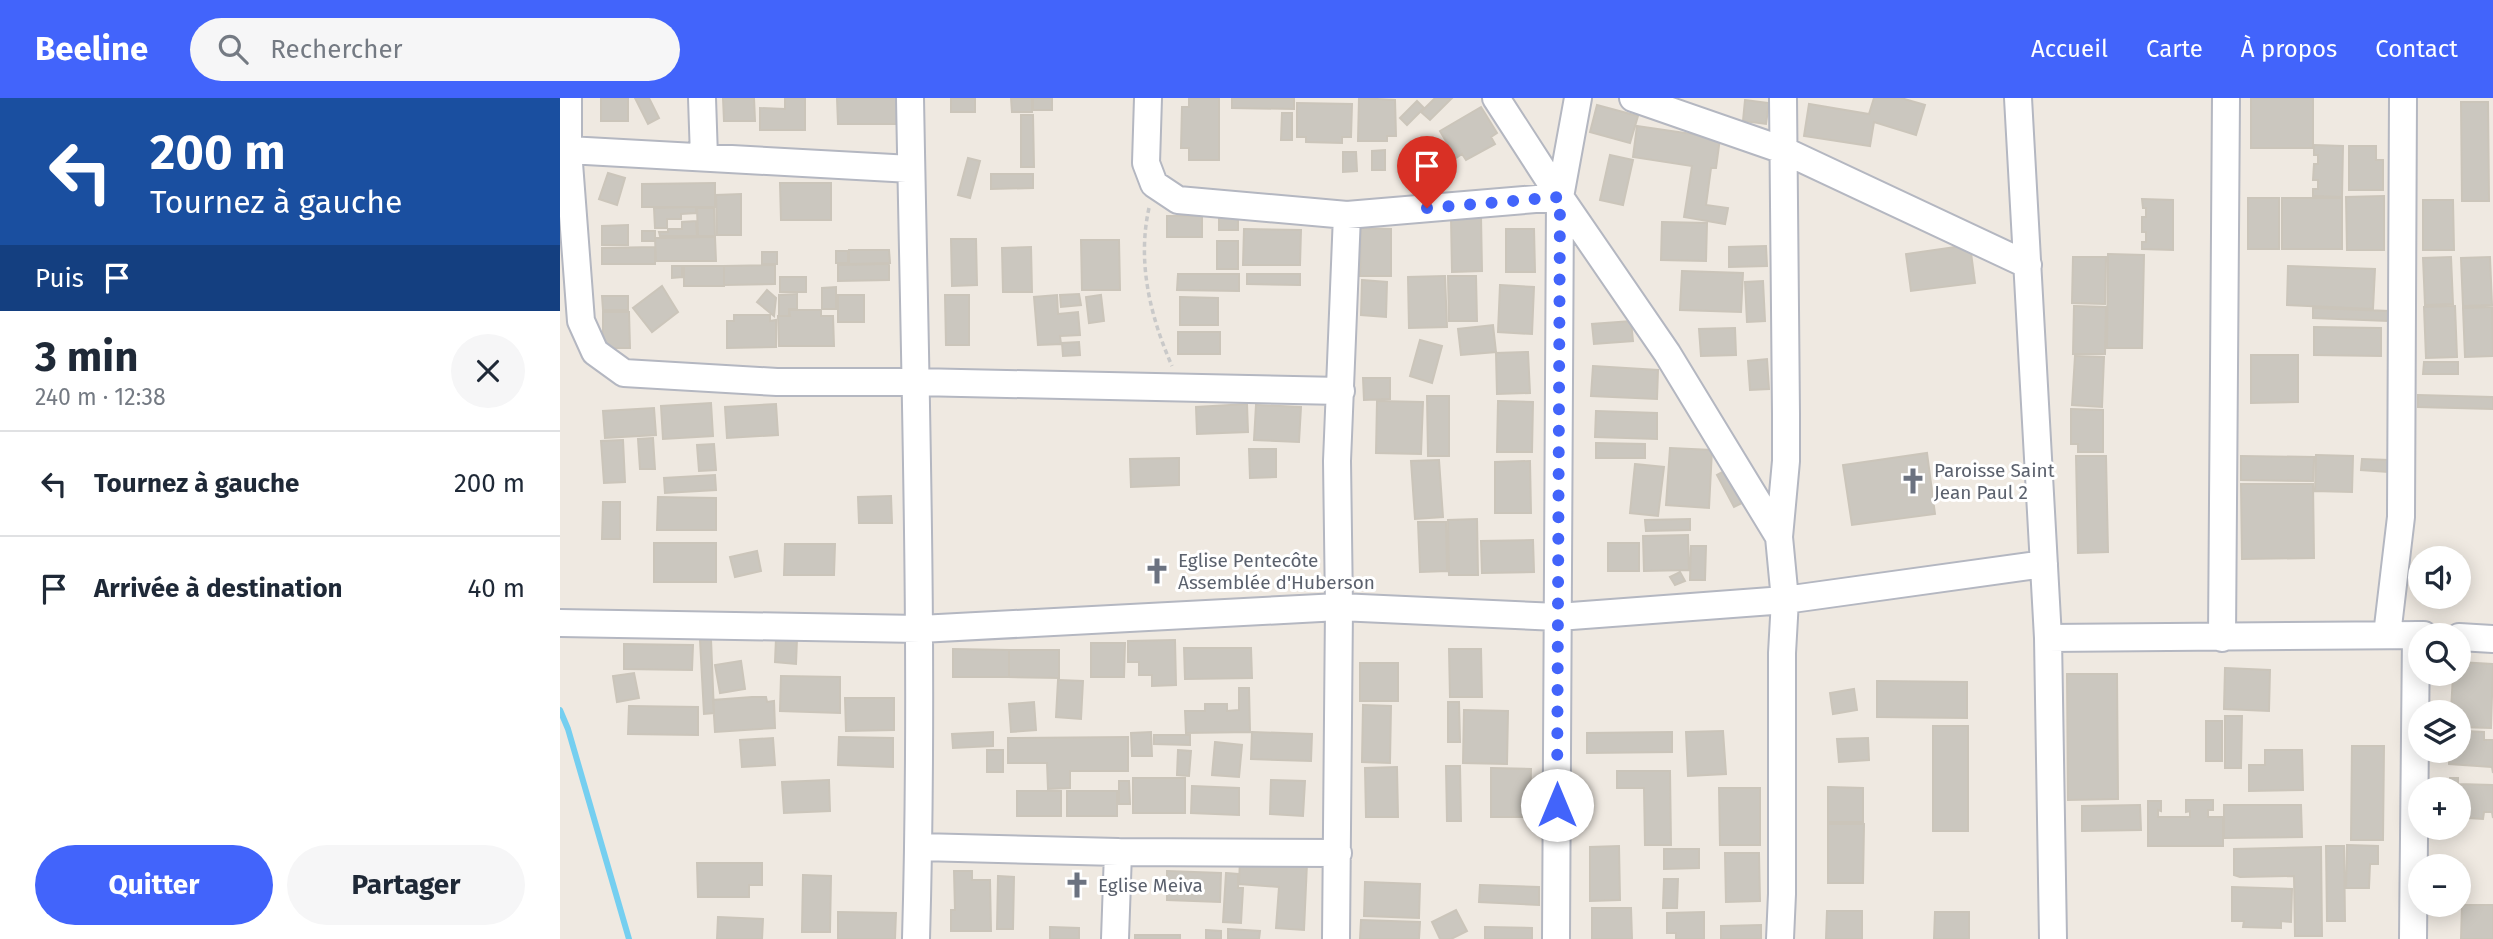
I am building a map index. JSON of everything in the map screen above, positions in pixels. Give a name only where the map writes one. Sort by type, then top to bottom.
[{"type":"street","points":[[568,98],[568,150],[581,321],[595,352],[624,373],[777,382],[916,382],[1341,391]]},
{"type":"street","points":[[702,98],[704,157]]},
{"type":"street","points":[[910,98],[920,629],[916,939]]},
{"type":"street","points":[[1148,98],[1146,163],[1154,184],[1178,200],[1347,215],[1560,197]]},
{"type":"street","points":[[1496,98],[1667,353],[1780,537]]},
{"type":"street","points":[[1556,939],[1560,197],[1578,98]]},
{"type":"street","points":[[1633,98],[1783,149],[2028,265]]},
{"type":"street","points":[[1780,939],[1783,894],[1782,653],[1785,600],[1780,537],[1786,461],[1783,98]]},
{"type":"street","points":[[2018,98],[2048,638],[2053,939]]},
{"type":"street","points":[[2222,638],[2226,98]]},
{"type":"street","points":[[2387,635],[2401,517],[2403,98]]},
{"type":"street","points":[[568,150],[911,169]]},
{"type":"street","points":[[1336,939],[1339,607],[1336,511],[1347,215]]},
{"type":"street","points":[[560,623],[920,629],[1339,607],[1558,617],[1785,600],[2044,564]]},
{"type":"street","points":[[2048,638],[2408,635]]},
{"type":"street","points":[[2471,638],[2493,639]]},
{"type":"street","points":[[2413,939],[2419,686]]},
{"type":"street","points":[[919,847],[1118,852],[1338,853]]},
{"type":"street","points":[[1115,939],[1118,852]]},
{"type":"path","points":[[1154,184],[1143,242],[1143,265],[1162,342],[1182,388]]},
{"type":"building","points":[[601,98],[628,98],[628,121],[601,121]]},
{"type":"building","points":[[635,98],[649,98],[659,118],[648,124]]},
{"type":"building","points":[[723,98],[754,98],[755,121],[724,121]]},
{"type":"building","points":[[785,98],[805,98],[805,130],[760,130],[760,108],[785,109]]},
{"type":"building","points":[[837,98],[898,98],[899,124],[838,124]]},
{"type":"building","points":[[951,98],[975,98],[975,112],[951,112]]},
{"type":"building","points":[[1011,98],[1032,98],[1032,112],[1012,112]]},
{"type":"building","points":[[1033,98],[1052,98],[1052,110],[1033,110]]},
{"type":"building","points":[[1189,98],[1219,98],[1219,160],[1189,160],[1189,148],[1181,148],[1182,107],[1189,107]]},
{"type":"building","points":[[1232,98],[1294,98],[1294,109],[1232,108]]},
{"type":"building","points":[[1359,98],[1395,100],[1396,136],[1387,136],[1387,141],[1358,141]]},
{"type":"building","points":[[1435,98],[1452,98],[1430,120],[1421,112]]},
{"type":"building","points":[[1874,98],[1901,98],[1925,105],[1916,135],[1874,122],[1870,146],[1804,136],[1809,104],[1869,114]]},
{"type":"building","points":[[2251,98],[2313,98],[2313,148],[2251,148]]},
{"type":"building","points":[[1745,100],[1769,103],[1766,124],[1743,121]]},
{"type":"building","points":[[1417,101],[1424,108],[1407,125],[1400,118]]},
{"type":"building","points":[[2461,102],[2488,102],[2489,201],[2462,201]]},
{"type":"building","points":[[1297,103],[1352,104],[1351,137],[1342,137],[1342,143],[1306,142],[1306,137],[1297,137]]},
{"type":"building","points":[[1597,105],[1638,116],[1630,143],[1590,132]]},
{"type":"building","points":[[1481,107],[1497,133],[1491,137],[1495,144],[1466,160],[1462,154],[1456,158],[1440,131]]},
{"type":"building","points":[[1282,113],[1292,113],[1292,140],[1281,140]]},
{"type":"building","points":[[1021,115],[1033,115],[1034,167],[1021,167]]},
{"type":"building","points":[[1637,126],[1720,138],[1716,168],[1711,168],[1706,205],[1728,208],[1725,224],[1684,217],[1692,166],[1633,157]]},
{"type":"building","points":[[2314,145],[2343,146],[2342,197],[2313,196],[2313,189],[2318,189],[2318,180],[2313,180],[2314,164],[2318,164]]},
{"type":"building","points":[[2349,146],[2376,146],[2376,160],[2383,160],[2383,190],[2349,190]]},
{"type":"building","points":[[1385,150],[1385,170],[1372,170],[1372,151]]},
{"type":"building","points":[[1343,152],[1356,152],[1357,171],[1343,172]]},
{"type":"building","points":[[1610,155],[1633,160],[1623,205],[1600,200]]},
{"type":"building","points":[[968,158],[980,161],[970,198],[958,195]]},
{"type":"building","points":[[608,173],[625,178],[617,205],[599,199]]},
{"type":"building","points":[[991,174],[1033,174],[1033,188],[991,189]]},
{"type":"building","points":[[715,183],[715,207],[642,207],[642,184]]},
{"type":"building","points":[[780,183],[831,183],[831,220],[781,220]]},
{"type":"building","points":[[741,194],[741,235],[717,235],[716,195]]},
{"type":"building","points":[[2384,196],[2384,250],[2347,250],[2346,197]]},
{"type":"building","points":[[2248,198],[2279,198],[2279,249],[2248,249]]},
{"type":"building","points":[[2282,198],[2342,198],[2342,249],[2282,249]]},
{"type":"building","points":[[2142,199],[2173,200],[2173,250],[2142,249],[2142,242],[2146,242],[2146,232],[2142,232],[2142,217],[2146,217],[2146,208],[2143,208]]},
{"type":"building","points":[[2423,200],[2453,200],[2454,250],[2423,250]]},
{"type":"building","points":[[696,207],[696,213],[681,214],[681,219],[667,219],[667,228],[655,228],[654,208]]},
{"type":"building","points":[[697,208],[714,208],[715,236],[698,236]]},
{"type":"building","points":[[1167,216],[1202,216],[1202,237],[1167,237]]},
{"type":"building","points":[[1481,216],[1482,271],[1452,272],[1451,217]]},
{"type":"building","points":[[1219,217],[1238,217],[1238,230],[1219,230]]},
{"type":"building","points":[[696,221],[697,236],[660,236],[659,232],[668,232],[668,229],[682,229],[682,222]]},
{"type":"building","points":[[1662,222],[1707,223],[1706,261],[1661,260]]},
{"type":"building","points":[[628,225],[628,245],[602,245],[602,226]]},
{"type":"building","points":[[1361,228],[1391,229],[1391,276],[1360,276]]},
{"type":"building","points":[[1244,229],[1301,230],[1300,265],[1243,265]]},
{"type":"building","points":[[1506,229],[1534,229],[1535,272],[1506,272]]},
{"type":"building","points":[[642,231],[655,231],[655,241],[642,241]]},
{"type":"building","points":[[715,237],[716,261],[656,261],[655,238]]},
{"type":"building","points":[[951,239],[976,239],[977,285],[952,286]]},
{"type":"building","points":[[1081,240],[1119,240],[1120,290],[1082,290]]},
{"type":"building","points":[[1217,241],[1238,241],[1238,269],[1217,269]]},
{"type":"building","points":[[1970,245],[1975,283],[1911,291],[1906,254]]},
{"type":"building","points":[[1766,246],[1767,266],[1729,267],[1729,247]]},
{"type":"building","points":[[655,247],[655,264],[602,264],[602,248]]},
{"type":"building","points":[[1031,247],[1032,292],[1003,292],[1002,248]]},
{"type":"building","points":[[849,250],[889,250],[890,263],[849,264]]},
{"type":"building","points":[[836,251],[848,251],[848,263],[836,263]]},
{"type":"building","points":[[762,252],[777,252],[777,264],[762,264]]},
{"type":"building","points":[[2108,254],[2144,255],[2142,348],[2107,348]]},
{"type":"building","points":[[2073,257],[2106,257],[2105,304],[2072,303]]},
{"type":"building","points":[[2451,257],[2453,304],[2425,305],[2423,258]]},
{"type":"building","points":[[2490,257],[2492,305],[2463,306],[2461,258]]},
{"type":"building","points":[[889,264],[889,280],[838,281],[838,265]]},
{"type":"building","points":[[775,265],[775,284],[724,285],[724,266]]},
{"type":"building","points":[[672,266],[682,266],[682,277],[672,278]]},
{"type":"building","points":[[684,266],[724,266],[724,286],[684,286]]},
{"type":"building","points":[[2288,266],[2375,269],[2373,309],[2287,305]]},
{"type":"building","points":[[1682,271],[1743,273],[1741,312],[1680,310]]},
{"type":"building","points":[[1178,274],[1239,274],[1239,291],[1177,290]]},
{"type":"building","points":[[1247,274],[1300,274],[1300,285],[1247,284]]},
{"type":"building","points":[[1445,276],[1447,327],[1409,328],[1408,277]]},
{"type":"building","points":[[1448,276],[1476,276],[1477,321],[1449,321]]},
{"type":"building","points":[[780,277],[806,277],[806,292],[780,292]]},
{"type":"building","points":[[1362,280],[1387,282],[1386,317],[1361,315]]},
{"type":"building","points":[[1763,281],[1765,321],[1747,322],[1745,282]]},
{"type":"building","points":[[1500,285],[1534,287],[1532,334],[1498,332]]},
{"type":"building","points":[[662,286],[678,312],[652,332],[633,308]]},
{"type":"building","points":[[836,287],[836,309],[822,309],[822,288]]},
{"type":"building","points":[[767,290],[776,298],[774,316],[757,302]]},
{"type":"building","points":[[797,294],[797,309],[789,309],[789,316],[779,316],[779,295]]},
{"type":"building","points":[[1079,294],[1081,305],[1061,307],[1060,295]]},
{"type":"building","points":[[838,295],[864,295],[864,322],[838,322]]},
{"type":"building","points":[[945,295],[969,295],[969,345],[946,345]]},
{"type":"building","points":[[1057,295],[1058,314],[1078,312],[1080,335],[1060,336],[1061,344],[1038,345],[1034,297]]},
{"type":"building","points":[[1101,295],[1104,321],[1089,323],[1086,297]]},
{"type":"building","points":[[602,296],[628,296],[628,310],[603,310]]},
{"type":"building","points":[[1180,297],[1218,298],[1218,325],[1180,325]]},
{"type":"building","points":[[2074,306],[2106,307],[2105,354],[2073,354]]},
{"type":"building","points":[[2455,306],[2457,357],[2426,358],[2424,307]]},
{"type":"building","points":[[2492,307],[2493,356],[2465,357],[2463,308]]},
{"type":"building","points":[[2313,308],[2389,311],[2388,321],[2313,318]]},
{"type":"building","points":[[789,310],[821,310],[821,316],[833,316],[834,346],[779,346],[778,316],[790,316]]},
{"type":"building","points":[[603,312],[629,312],[630,348],[603,348]]},
{"type":"building","points":[[734,315],[770,315],[770,321],[776,320],[776,347],[727,348],[727,321],[734,321]]},
{"type":"building","points":[[1631,321],[1633,341],[1594,344],[1592,324]]},
{"type":"building","points":[[1493,325],[1496,352],[1461,355],[1458,329]]},
{"type":"building","points":[[2314,327],[2381,328],[2381,356],[2314,355]]},
{"type":"building","points":[[1735,328],[1736,355],[1701,356],[1699,329]]},
{"type":"building","points":[[1178,332],[1220,332],[1220,354],[1178,354]]},
{"type":"building","points":[[1420,340],[1442,346],[1432,383],[1410,376]]},
{"type":"building","points":[[1079,342],[1080,355],[1063,356],[1062,343]]},
{"type":"building","points":[[1528,352],[1530,393],[1497,394],[1496,353]]},
{"type":"building","points":[[2251,355],[2298,355],[2298,402],[2251,403]]},
{"type":"building","points":[[2075,356],[2104,357],[2102,407],[2072,405]]},
{"type":"building","points":[[1767,359],[1769,389],[1750,390],[1748,361]]},
{"type":"building","points":[[2424,362],[2458,362],[2458,374],[2423,374]]},
{"type":"building","points":[[1593,366],[1658,370],[1657,399],[1591,396]]},
{"type":"building","points":[[1363,378],[1390,378],[1390,399],[1364,400]]},
{"type":"building","points":[[2418,395],[2493,397],[2493,409],[2418,407]]},
{"type":"building","points":[[1427,396],[1449,396],[1449,456],[1428,456]]},
{"type":"building","points":[[1377,401],[1423,402],[1421,454],[1376,453]]},
{"type":"building","points":[[1498,401],[1533,402],[1532,452],[1497,452]]},
{"type":"building","points":[[711,403],[713,436],[663,439],[661,406]]},
{"type":"building","points":[[776,404],[778,435],[727,438],[725,407]]},
{"type":"building","points":[[1247,404],[1248,432],[1197,434],[1196,407]]},
{"type":"building","points":[[1256,405],[1301,407],[1299,442],[1254,440]]},
{"type":"building","points":[[654,408],[656,435],[605,438],[603,411]]},
{"type":"building","points":[[2071,409],[2103,410],[2103,452],[2078,452],[2078,444],[2071,444]]},
{"type":"building","points":[[1596,411],[1657,413],[1657,439],[1595,437]]},
{"type":"building","points":[[653,438],[655,469],[640,469],[638,439]]},
{"type":"building","points":[[623,440],[625,482],[604,483],[601,441]]},
{"type":"building","points":[[1596,443],[1645,444],[1645,458],[1596,458]]},
{"type":"building","points":[[714,444],[716,470],[699,471],[697,445]]},
{"type":"building","points":[[1670,448],[1712,450],[1709,508],[1666,505]]},
{"type":"building","points":[[1249,449],[1276,449],[1276,477],[1250,478]]},
{"type":"building","points":[[1927,453],[1935,514],[1852,525],[1843,465]]},
{"type":"building","points":[[2316,455],[2353,456],[2352,492],[2315,491]]},
{"type":"building","points":[[2076,456],[2106,456],[2108,552],[2078,553]]},
{"type":"building","points":[[2241,456],[2314,457],[2313,481],[2241,480]]},
{"type":"building","points":[[1179,458],[1179,485],[1131,487],[1130,459]]},
{"type":"building","points":[[2362,459],[2389,460],[2388,472],[2361,470]]},
{"type":"building","points":[[1439,460],[1443,517],[1415,519],[1411,461]]},
{"type":"building","points":[[1530,461],[1531,513],[1495,513],[1495,462]]},
{"type":"building","points":[[1635,464],[1664,467],[1658,516],[1630,513]]},
{"type":"building","points":[[1728,469],[1746,501],[1734,507],[1717,475]]},
{"type":"building","points":[[715,475],[716,490],[665,493],[664,478]]},
{"type":"building","points":[[2241,484],[2313,484],[2314,558],[2242,559]]},
{"type":"building","points":[[891,496],[892,523],[859,523],[858,497]]},
{"type":"building","points":[[658,497],[716,498],[716,530],[657,530]]},
{"type":"building","points":[[603,502],[620,502],[620,539],[602,539]]},
{"type":"building","points":[[1477,519],[1478,575],[1449,575],[1448,520]]},
{"type":"building","points":[[1690,519],[1690,530],[1646,531],[1645,520]]},
{"type":"building","points":[[1418,522],[1446,522],[1447,571],[1420,572]]},
{"type":"building","points":[[1688,535],[1689,570],[1644,571],[1643,536]]},
{"type":"building","points":[[1533,540],[1534,572],[1482,573],[1481,541]]},
{"type":"building","points":[[654,543],[716,543],[716,582],[654,582]]},
{"type":"building","points":[[1608,543],[1639,543],[1639,571],[1608,571]]},
{"type":"building","points":[[785,544],[835,544],[834,575],[784,575]]},
{"type":"building","points":[[1691,546],[1706,546],[1705,580],[1690,580]]},
{"type":"building","points":[[757,551],[761,571],[735,577],[730,557]]},
{"type":"building","points":[[1680,572],[1685,581],[1675,585],[1670,577]]},
{"type":"building","points":[[776,638],[797,639],[796,664],[775,662]]},
{"type":"building","points":[[711,639],[714,713],[704,714],[700,640]]},
{"type":"building","points":[[1175,640],[1176,685],[1152,686],[1152,675],[1139,675],[1139,662],[1128,662],[1128,641]]},
{"type":"building","points":[[1091,643],[1125,643],[1124,677],[1091,677]]},
{"type":"building","points":[[624,644],[693,645],[692,670],[624,669]]},
{"type":"building","points":[[1184,648],[1251,648],[1252,678],[1185,679]]},
{"type":"building","points":[[953,649],[1009,650],[1009,677],[953,677]]},
{"type":"building","points":[[1449,649],[1481,649],[1482,697],[1450,697]]},
{"type":"building","points":[[1009,650],[1059,650],[1059,678],[1009,677]]},
{"type":"building","points":[[741,661],[745,689],[720,693],[715,665]]},
{"type":"building","points":[[1360,663],[1398,663],[1398,701],[1360,701]]},
{"type":"building","points":[[2471,663],[2493,664],[2491,728],[2471,727],[2471,700],[2452,700],[2452,686],[2471,686]]},
{"type":"building","points":[[2225,668],[2270,670],[2269,711],[2224,709]]},
{"type":"building","points":[[634,673],[639,698],[617,702],[613,676]]},
{"type":"building","points":[[2067,674],[2117,674],[2118,799],[2068,800]]},
{"type":"building","points":[[781,676],[840,677],[840,713],[780,711]]},
{"type":"building","points":[[1058,680],[1083,681],[1081,719],[1056,717]]},
{"type":"building","points":[[1877,681],[1967,682],[1967,718],[1877,717]]},
{"type":"building","points":[[1239,688],[1249,688],[1250,732],[1186,733],[1185,711],[1205,711],[1205,704],[1227,704],[1227,711],[1239,710]]},
{"type":"building","points":[[1854,689],[1857,710],[1833,714],[1830,693]]},
{"type":"building","points":[[766,697],[767,702],[774,701],[775,728],[715,732],[713,700]]},
{"type":"building","points":[[845,698],[894,698],[894,730],[846,731]]},
{"type":"building","points":[[1034,702],[1036,730],[1011,732],[1009,704]]},
{"type":"building","points":[[1448,702],[1459,702],[1460,742],[1448,742]]},
{"type":"building","points":[[1363,705],[1391,706],[1390,763],[1362,762]]},
{"type":"building","points":[[629,706],[698,707],[698,735],[628,734]]},
{"type":"building","points":[[1464,710],[1508,711],[1507,764],[1463,763]]},
{"type":"building","points":[[2225,716],[2242,716],[2241,768],[2225,768]]},
{"type":"building","points":[[2206,721],[2222,721],[2222,761],[2206,761]]},
{"type":"building","points":[[1933,726],[1968,726],[1968,831],[1933,831]]},
{"type":"building","points":[[1723,731],[1726,774],[1688,776],[1686,732]]},
{"type":"building","points":[[2471,731],[2484,732],[2484,740],[2493,740],[2493,773],[2492,767],[2449,764],[2471,763]]},
{"type":"building","points":[[993,732],[993,746],[953,748],[952,734]]},
{"type":"building","points":[[1151,732],[1152,756],[1132,756],[1131,733]]},
{"type":"building","points":[[1252,732],[1312,734],[1311,761],[1251,759]]},
{"type":"building","points":[[1672,732],[1672,752],[1587,753],[1587,733]]},
{"type":"building","points":[[1154,735],[1190,735],[1190,745],[1154,744]]},
{"type":"building","points":[[839,737],[893,738],[893,767],[838,765]]},
{"type":"building","points":[[1128,737],[1128,771],[1070,771],[1070,788],[1048,789],[1047,763],[1008,763],[1008,738]]},
{"type":"building","points":[[773,738],[775,765],[742,767],[740,740]]},
{"type":"building","points":[[1868,738],[1869,760],[1839,762],[1837,739]]},
{"type":"building","points":[[1215,742],[1242,745],[1239,777],[1212,775]]},
{"type":"building","points":[[2352,746],[2384,746],[2383,840],[2351,840]]},
{"type":"building","points":[[987,750],[1003,750],[1003,772],[987,772]]},
{"type":"building","points":[[1178,750],[1191,751],[1189,776],[1177,775]]},
{"type":"building","points":[[2265,750],[2302,750],[2303,790],[2249,791],[2249,765],[2265,765]]},
{"type":"building","points":[[1446,766],[1460,766],[1461,821],[1447,821]]},
{"type":"building","points":[[1397,767],[1398,817],[1366,817],[1365,768]]},
{"type":"building","points":[[1491,768],[1531,769],[1530,817],[1491,817]]},
{"type":"building","points":[[1617,771],[1670,771],[1671,845],[1645,845],[1644,788],[1617,788]]},
{"type":"building","points":[[1133,778],[1185,778],[1185,813],[1133,813]]},
{"type":"building","points":[[829,780],[830,811],[784,813],[782,782]]},
{"type":"building","points":[[1271,780],[1305,781],[1303,816],[1270,814]]},
{"type":"building","points":[[1119,781],[1129,781],[1130,804],[1119,804]]},
{"type":"building","points":[[2471,784],[2493,785],[2493,818],[2492,812],[2484,812],[2483,819],[2471,818]]},
{"type":"building","points":[[1192,786],[1239,788],[1239,815],[1191,813]]},
{"type":"building","points":[[1828,787],[1863,788],[1863,822],[1828,822]]},
{"type":"building","points":[[1719,788],[1760,788],[1760,845],[1720,845]]},
{"type":"building","points":[[1017,791],[1061,791],[1061,816],[1017,816]]},
{"type":"building","points":[[1067,791],[1117,791],[1117,816],[1067,816]]},
{"type":"building","points":[[2186,800],[2213,800],[2213,810],[2208,810],[2208,817],[2223,817],[2223,846],[2148,846],[2148,801],[2161,801],[2158,817],[2190,817],[2190,811],[2186,812]]},
{"type":"building","points":[[2140,805],[2141,830],[2082,831],[2082,806]]},
{"type":"building","points":[[2224,805],[2301,805],[2302,837],[2224,838]]},
{"type":"building","points":[[1828,824],[1864,824],[1863,883],[1828,883]]},
{"type":"building","points":[[2347,845],[2378,846],[2378,864],[2370,864],[2369,888],[2346,888]]},
{"type":"building","points":[[1619,846],[1620,900],[1590,901],[1590,847]]},
{"type":"building","points":[[2326,846],[2344,846],[2345,921],[2327,921]]},
{"type":"building","points":[[2321,847],[2322,936],[2295,936],[2294,876],[2234,875],[2234,849]]},
{"type":"building","points":[[1664,849],[1699,849],[1699,868],[1664,869]]},
{"type":"building","points":[[1725,853],[1759,853],[1760,901],[1726,902]]},
{"type":"building","points":[[1240,859],[1307,863],[1304,930],[1276,928],[1279,887],[1239,884]]},
{"type":"building","points":[[697,863],[762,863],[762,885],[749,885],[749,897],[698,897]]},
{"type":"building","points":[[954,871],[972,871],[972,880],[990,880],[991,931],[951,931],[951,910],[955,910]]},
{"type":"building","points":[[1167,871],[1221,873],[1220,902],[1167,900]]},
{"type":"building","points":[[1226,873],[1238,874],[1238,888],[1243,888],[1241,923],[1223,922]]},
{"type":"building","points":[[803,875],[831,876],[830,932],[802,932]]},
{"type":"building","points":[[998,876],[1014,877],[1013,929],[997,929]]},
{"type":"building","points":[[1664,879],[1678,879],[1677,908],[1663,908]]},
{"type":"building","points":[[1365,882],[1420,884],[1419,918],[1364,916]]},
{"type":"building","points":[[1480,885],[1539,887],[1539,905],[1479,902]]},
{"type":"building","points":[[2232,887],[2292,889],[2291,922],[2281,921],[2281,928],[2243,927],[2244,921],[2232,921]]},
{"type":"building","points":[[2471,905],[2493,905],[2493,939],[2461,939],[2462,917],[2471,917]]},
{"type":"building","points":[[1592,908],[1631,908],[1632,939],[1592,939]]},
{"type":"building","points":[[1456,910],[1467,931],[1451,939],[1440,939],[1432,922]]},
{"type":"building","points":[[1827,911],[1862,911],[1862,939],[1826,939]]},
{"type":"building","points":[[838,912],[896,913],[895,939],[838,939]]},
{"type":"building","points":[[1704,912],[1704,939],[1676,939],[1676,933],[1667,933],[1667,913]]},
{"type":"building","points":[[1935,912],[1969,912],[1969,939],[1934,939]]},
{"type":"building","points":[[718,917],[763,919],[762,939],[717,939]]},
{"type":"building","points":[[1361,920],[1420,922],[1419,939],[1360,939]]},
{"type":"building","points":[[1761,925],[1761,939],[1721,939],[1721,926]]},
{"type":"building","points":[[1050,927],[1079,928],[1079,939],[1050,939]]},
{"type":"building","points":[[1485,927],[1532,928],[1532,939],[1485,939]]},
{"type":"building","points":[[1228,929],[1260,931],[1259,939],[1228,939]]},
{"type":"building","points":[[1206,930],[1221,931],[1221,939],[1206,939]]},
{"type":"building","points":[[1135,935],[1180,935],[1180,939],[1135,939]]},
{"type":"waterway","points":[[560,710],[568,729],[629,939]]},
{"type":"place","name":"Paroisse Saint Jean Paul 2","points":[[1913,481]]},
{"type":"place","name":"Eglise Pentecôte Assemblée d'Huberson","points":[[1157,571]]},
{"type":"place","name":"Eglise Meiva","points":[[1077,885]]},
{"type":"route","points":[[1427,208],[1560,197],[1557,805]]}]
